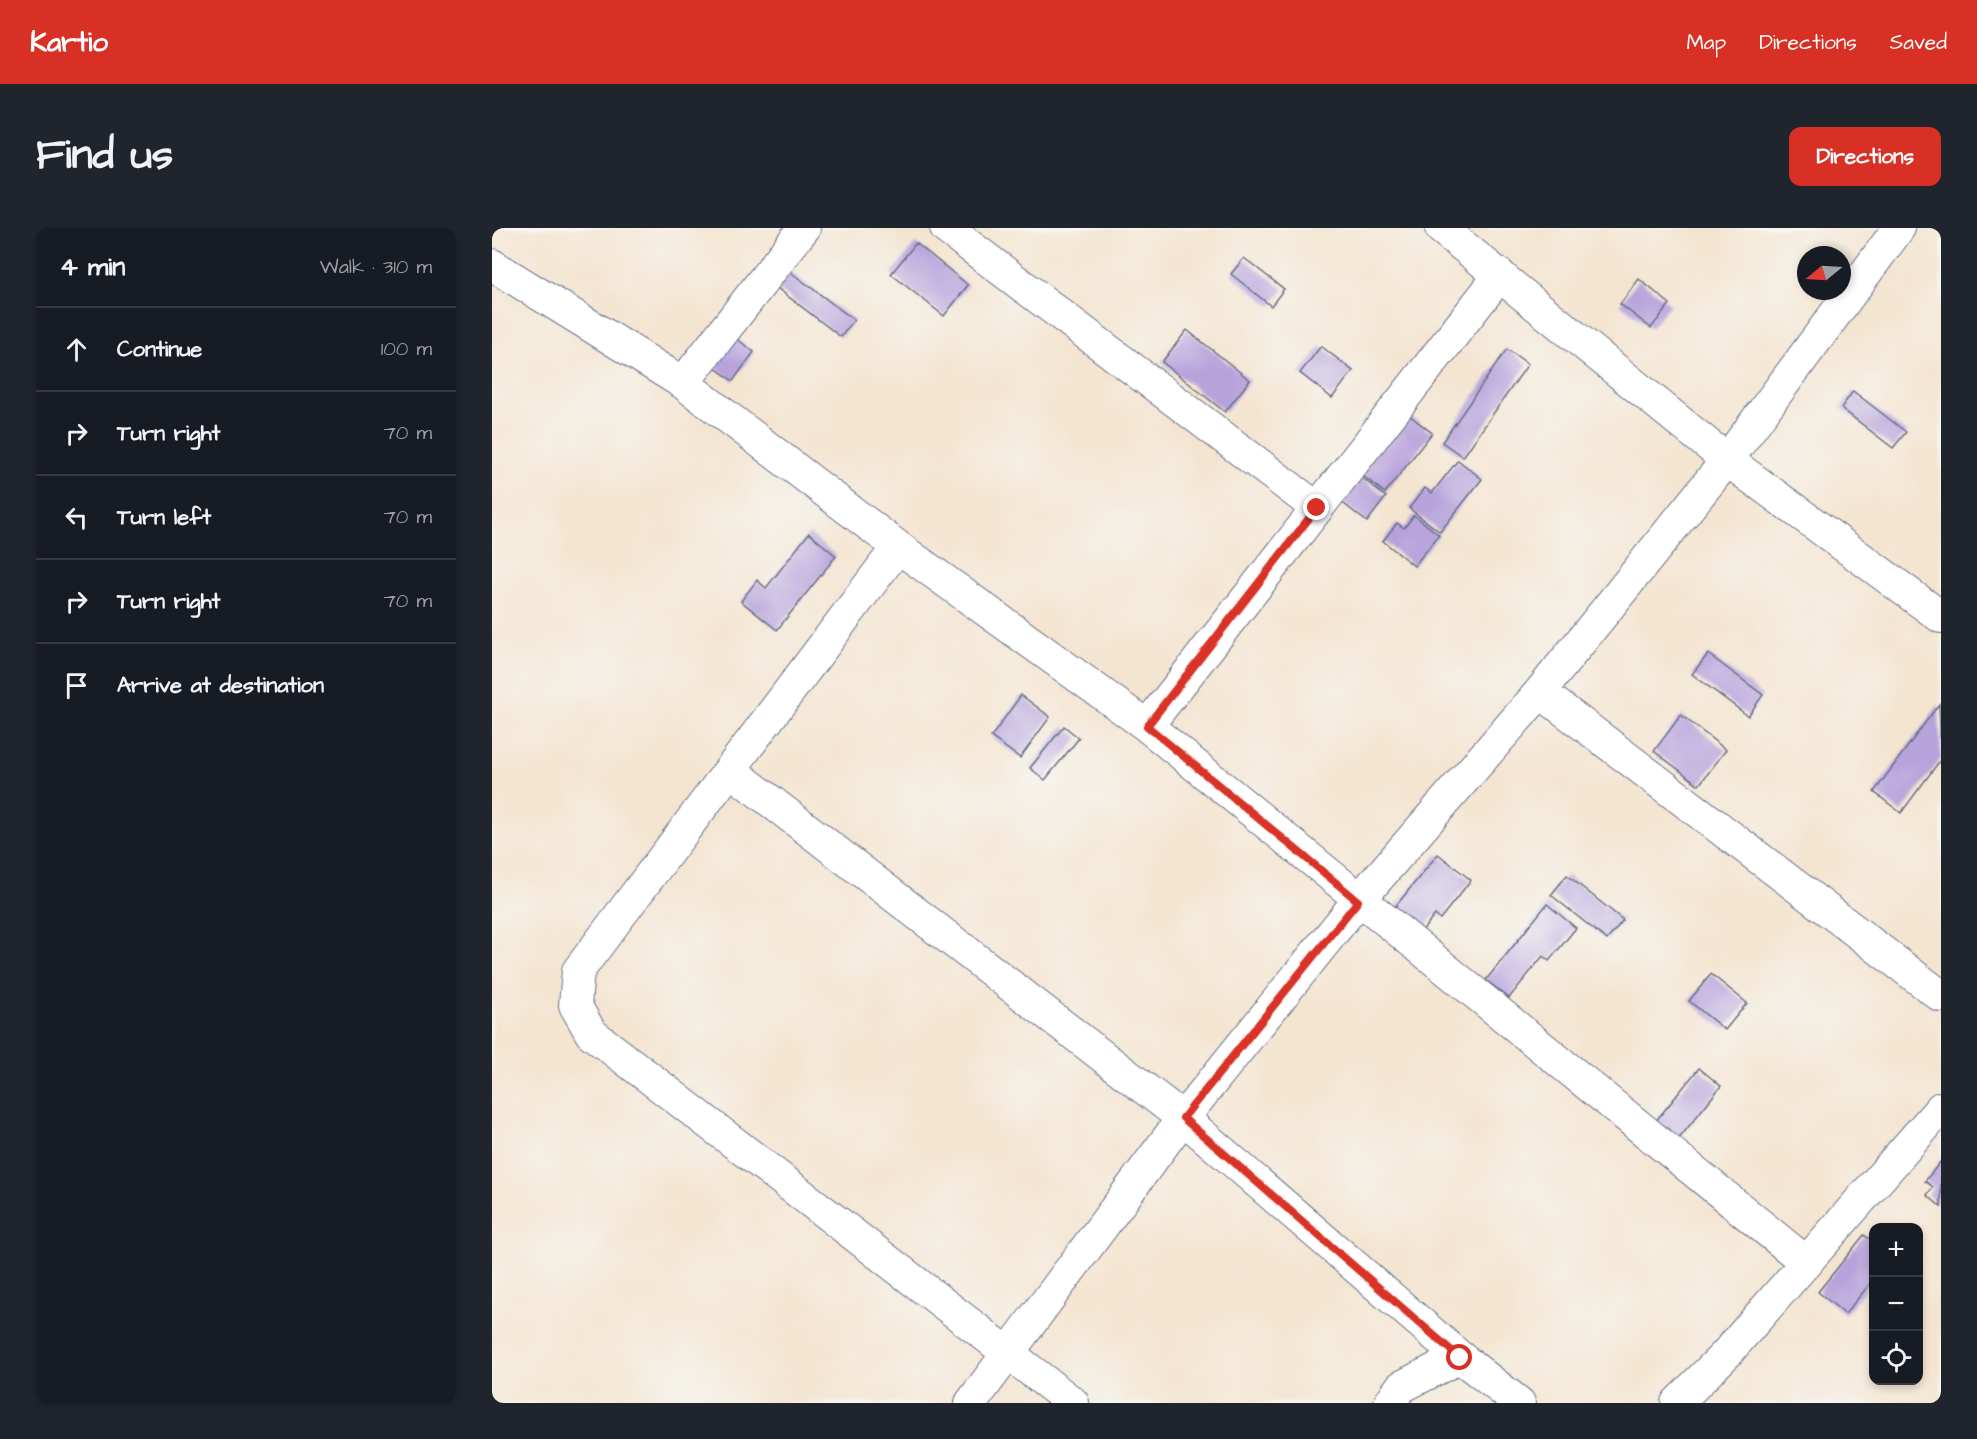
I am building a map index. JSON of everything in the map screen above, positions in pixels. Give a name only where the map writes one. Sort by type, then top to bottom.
[{"type":"street","points":[[684,383],[804,228]]},
{"type":"street","points":[[946,228],[1317,508]]},
{"type":"street","points":[[1441,228],[1727,460],[1941,617]]},
{"type":"street","points":[[971,1403],[1183,1118],[1358,901],[1540,693],[1727,460],[1899,228]]},
{"type":"street","points":[[492,265],[684,383],[898,547],[1147,726],[1358,901],[1807,1263]]},
{"type":"street","points":[[1147,726],[1500,276]]},
{"type":"street","points":[[898,547],[578,970],[575,1005],[591,1033],[1007,1355],[1073,1403]]},
{"type":"street","points":[[1540,693],[1941,996]]},
{"type":"street","points":[[730,770],[1183,1118],[1460,1358],[1519,1403]]},
{"type":"street","points":[[1677,1403],[1726,1354],[1941,1108]]},
{"type":"street","points":[[1390,1403],[1401,1387],[1460,1358]]},
{"type":"building","points":[[916,243],[968,285],[944,316],[891,274]]},
{"type":"building","points":[[1244,258],[1284,289],[1271,306],[1231,274]]},
{"type":"building","points":[[781,265],[854,320],[841,337],[768,281]]},
{"type":"building","points":[[1639,279],[1670,304],[1651,328],[1620,304]]},
{"type":"building","points":[[1187,330],[1250,380],[1225,412],[1162,362]]},
{"type":"building","points":[[728,332],[754,352],[733,381],[706,361]]},
{"type":"building","points":[[1321,346],[1353,371],[1332,398],[1300,373]]},
{"type":"building","points":[[1507,349],[1528,364],[1463,457],[1442,442]]},
{"type":"building","points":[[1853,391],[1906,432],[1893,448],[1841,408]]},
{"type":"building","points":[[1404,411],[1432,433],[1385,493],[1357,471]]},
{"type":"building","points":[[1458,460],[1482,479],[1440,532],[1409,508],[1425,488],[1432,493]]},
{"type":"building","points":[[1355,472],[1386,497],[1367,522],[1335,497]]},
{"type":"building","points":[[1414,515],[1439,535],[1414,566],[1383,541],[1397,523],[1404,528]]},
{"type":"building","points":[[809,533],[836,556],[777,630],[741,601],[757,580],[766,588]]},
{"type":"building","points":[[1708,654],[1763,695],[1748,716],[1692,674]]},
{"type":"building","points":[[1021,695],[1050,717],[1020,758],[991,737]]},
{"type":"building","points":[[1939,704],[1941,759],[1901,813],[1874,792]]},
{"type":"building","points":[[1681,715],[1726,750],[1699,785],[1654,751]]},
{"type":"building","points":[[1064,726],[1079,738],[1045,780],[1030,768]]},
{"type":"building","points":[[1438,854],[1471,880],[1440,919],[1435,915],[1423,930],[1395,907]]},
{"type":"building","points":[[1567,875],[1623,920],[1607,940],[1551,895]]},
{"type":"building","points":[[1547,904],[1576,928],[1549,961],[1543,956],[1509,998],[1486,980]]},
{"type":"building","points":[[1711,974],[1747,1003],[1725,1030],[1689,1001]]},
{"type":"building","points":[[1699,1068],[1721,1086],[1674,1145],[1651,1127]]},
{"type":"building","points":[[1941,1161],[1941,1207],[1927,1195],[1933,1187],[1925,1181]]},
{"type":"building","points":[[1864,1235],[1869,1238],[1869,1285],[1845,1314],[1818,1292]]},
{"type":"route","points":[[1317,508],[1147,726],[1358,901],[1183,1118],[1460,1358]]}]
